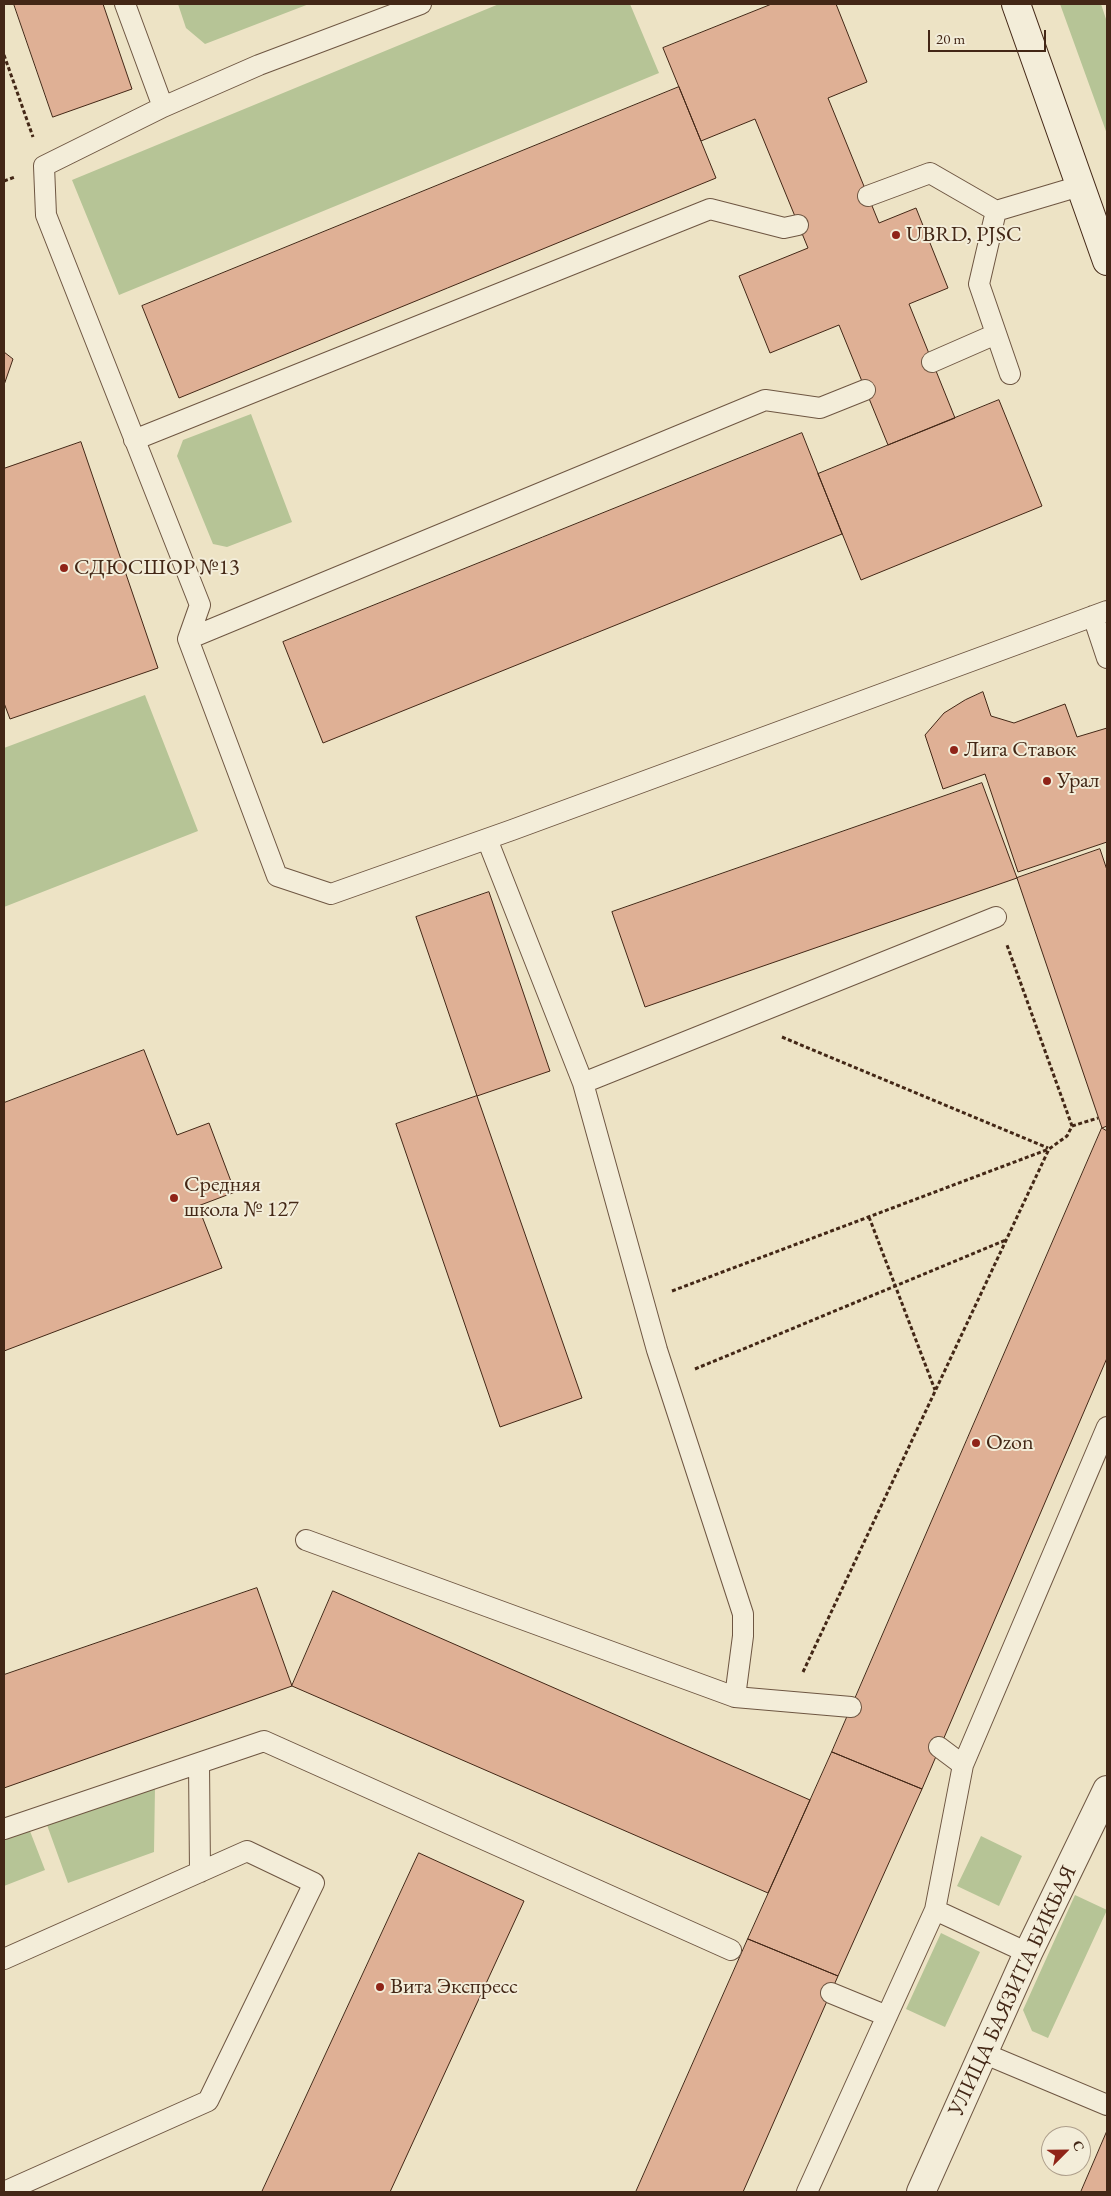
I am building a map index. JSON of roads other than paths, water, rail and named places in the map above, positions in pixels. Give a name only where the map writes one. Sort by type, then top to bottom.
[{"type":"street","points":[[1016,4],[1107,261]]},
{"type":"street","name":"УЛИЦА БАЯЗИТА БИКБАЯ","points":[[921,2192],[1028,1953],[1105,1803]]},
{"type":"lane","points":[[125,4],[163,107]]},
{"type":"lane","points":[[421,4],[259,65],[163,107],[44,166],[46,215],[200,605],[188,639],[277,876],[331,894],[487,839],[1100,613],[1107,658]]},
{"type":"lane","points":[[868,196],[930,173],[996,210],[1080,186]]},
{"type":"lane","points":[[134,440],[710,209],[784,228],[798,225]]},
{"type":"lane","points":[[996,210],[979,284],[1010,374]]},
{"type":"lane","points":[[932,362],[996,334]]},
{"type":"lane","points":[[188,639],[765,400],[820,408],[866,390]]},
{"type":"lane","points":[[487,839],[583,1083],[667,1381],[743,1614],[743,1636],[735,1697]]},
{"type":"lane","points":[[583,1083],[996,917]]},
{"type":"lane","points":[[808,2192],[935,1910],[963,1765],[1107,1427]]},
{"type":"lane","points":[[306,1540],[735,1697],[852,1707]]},
{"type":"lane","points":[[4,1829],[264,1741],[732,1950]]},
{"type":"lane","points":[[939,1747],[963,1765]]},
{"type":"lane","points":[[199,1763],[200,1872]]},
{"type":"lane","points":[[4,1959],[247,1851],[314,1883],[208,2101],[4,2192]]},
{"type":"lane","points":[[935,1910],[1028,1953]]},
{"type":"lane","points":[[831,1993],[886,2016]]},
{"type":"lane","points":[[983,2053],[1107,2105]]},
{"type":"place","name":"UBRD, PJSC","points":[[896,235]]},
{"type":"place","name":"СДЮСШОР №13","points":[[64,568]]},
{"type":"place","name":"Лига Ставок","points":[[954,750]]},
{"type":"place","name":"Урал","points":[[1047,781]]},
{"type":"place","name":"Средняя школа № 127","points":[[174,1198]]},
{"type":"place","name":"Ozon","points":[[976,1443]]},
{"type":"place","name":"Вита Экспресс","points":[[380,1987]]}]
